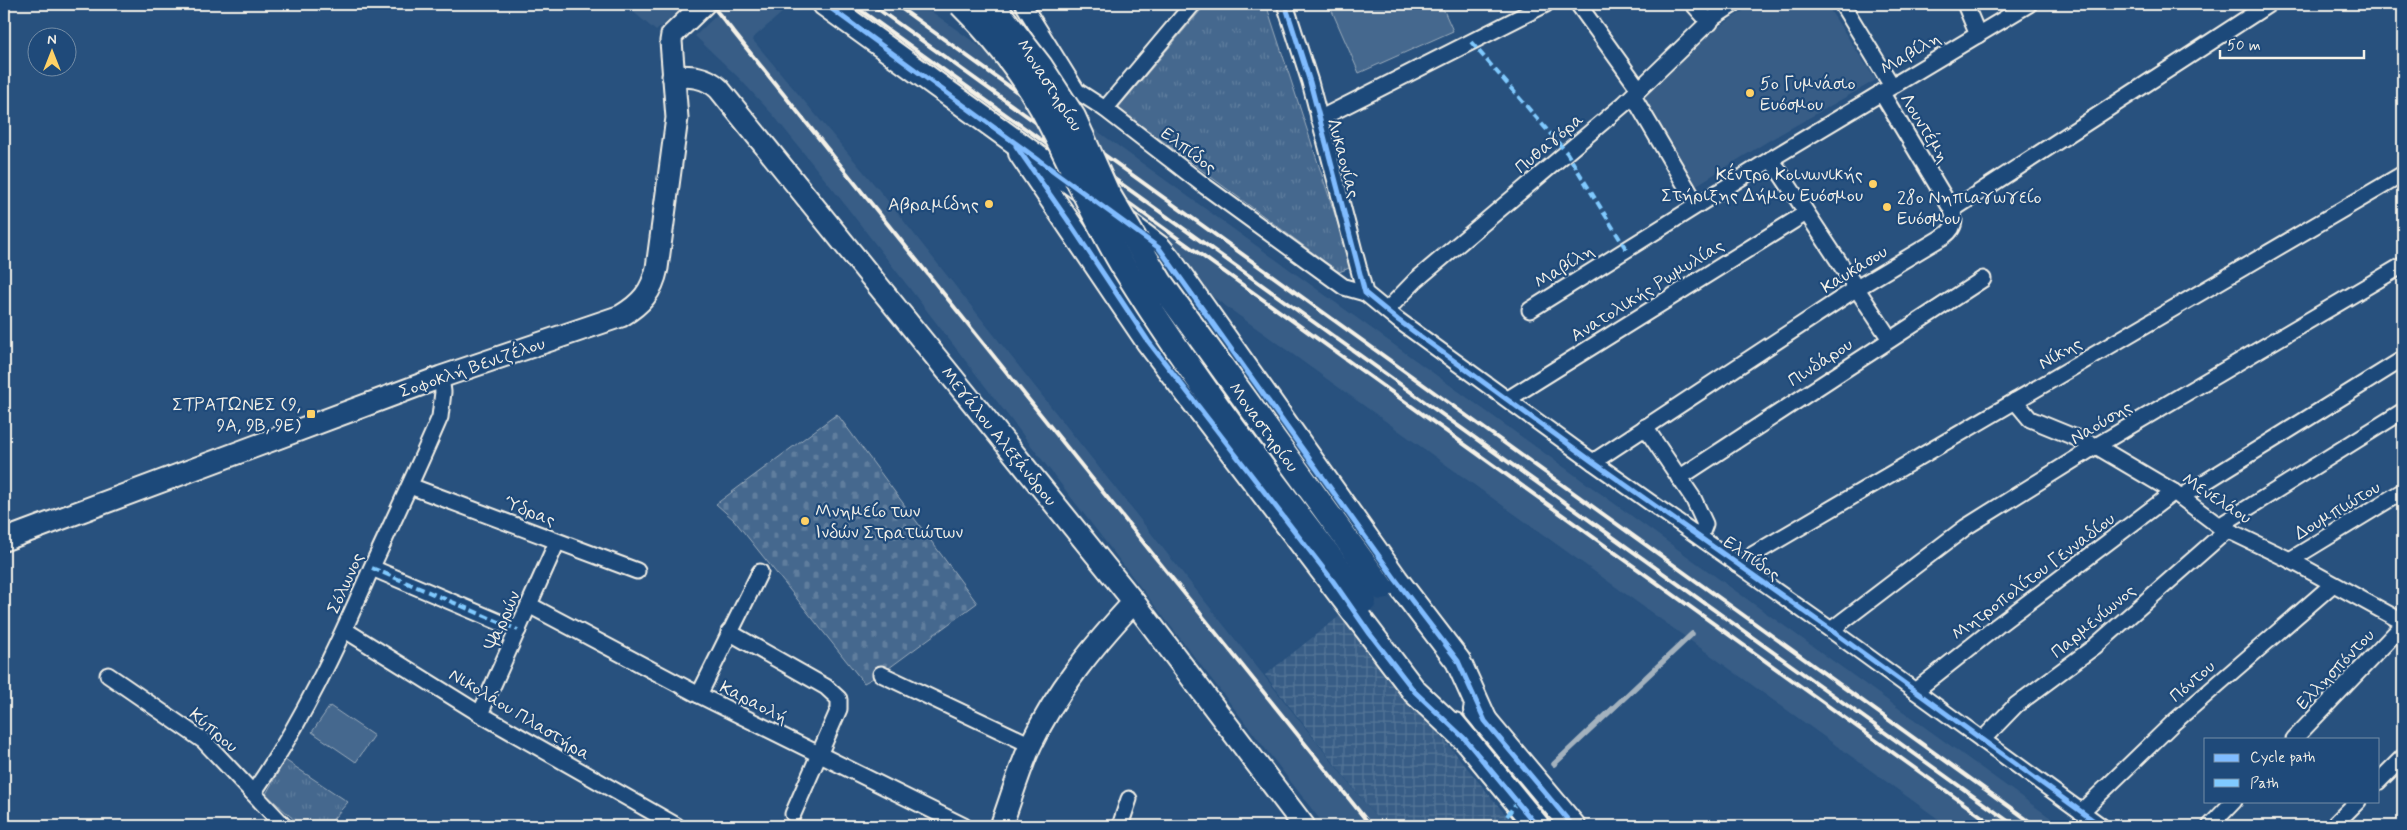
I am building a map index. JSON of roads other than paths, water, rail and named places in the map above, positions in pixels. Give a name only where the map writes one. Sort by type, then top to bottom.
[{"type":"main road","points":[[825,4],[1010,137],[1159,248],[1401,587],[1458,661],[1485,721]]},
{"type":"main road","name":"Μοναστηρίου","points":[[961,4],[1006,55],[1041,107],[1100,227],[1167,332],[1268,476],[1485,721],[1573,826]]},
{"type":"main road","name":"Μοναστηρίου","points":[[992,4],[1035,59],[1073,117],[1106,190],[1160,282],[1373,595],[1464,738],[1537,826]]},
{"type":"main road","points":[[1010,137],[1148,341],[1415,692],[1464,738]]},
{"type":"street","name":"Σοφοκλή Βενιζέλου","points":[[4,540],[442,377],[620,316],[642,301],[650,291],[657,268],[677,118],[670,53],[672,35],[704,4]]},
{"type":"street","name":"Ελπίδος","points":[[1023,4],[1077,91],[1344,287],[1365,293]]},
{"type":"street","points":[[1104,109],[1194,4]]},
{"type":"street","name":"Λυκαονίας","points":[[1284,4],[1303,56],[1365,293]]},
{"type":"street","points":[[1319,119],[1546,4]]},
{"type":"street","points":[[1578,4],[1636,92],[1697,205]]},
{"type":"street","points":[[1693,4],[1710,23]]},
{"type":"street","name":"Πυθαγόρα","points":[[1388,310],[1416,280],[1636,92],[1710,23],[1734,4]]},
{"type":"street","name":"Λουντέμη","points":[[1842,4],[1952,210]]},
{"type":"street","points":[[1965,4],[1978,35]]},
{"type":"street","name":"Μαβίλη","points":[[1530,310],[1770,160],[2029,4]]},
{"type":"street","points":[[1952,210],[2269,4]]},
{"type":"street","name":"Μεγάλου Αλεξάνδρου","points":[[673,76],[698,77],[710,81],[719,89],[1134,602],[1304,826]]},
{"type":"street","points":[[1770,160],[1890,339]]},
{"type":"street","name":"Νίκης","points":[[1737,564],[2403,174]]},
{"type":"street","name":"Καυκάσου","points":[[1593,462],[1857,288],[1948,234],[1955,220],[1952,210]]},
{"type":"street","name":"Ανατολικής Ρωμυλίας","points":[[1508,399],[1806,213]]},
{"type":"street","name":"Ναούσης","points":[[1831,630],[1966,527],[2096,446],[2403,265]]},
{"type":"street","name":"Πινδάρου","points":[[1679,478],[1982,279]]},
{"type":"street","points":[[1365,293],[1388,310]]},
{"type":"street","name":"Ελπίδος","points":[[1388,310],[1593,462],[1831,630],[2101,826]]},
{"type":"street","name":"Μητροπολίτου Γενναδίου","points":[[1915,691],[1997,626],[2178,494],[2403,359]]},
{"type":"street","name":"Σόλωνος","points":[[253,793],[308,705],[345,630],[440,417],[443,392],[442,377]]},
{"type":"street","name":"Μενελάου","points":[[2015,401],[2030,419],[2096,446],[2178,494],[2223,528],[2290,560],[2403,623]]},
{"type":"street","name":"Παρμενίωνος","points":[[1982,740],[2016,705],[2094,646],[2223,528],[2403,411]]},
{"type":"street","points":[[1645,427],[1693,498],[1705,524],[1700,537]]},
{"type":"street","name":"Ύδρας","points":[[410,486],[637,571]]},
{"type":"street","name":"Δουμπιώτου","points":[[2290,560],[2403,491]]},
{"type":"street","name":"Ψαρρών","points":[[480,714],[557,542]]},
{"type":"street","points":[[372,568],[518,630]]},
{"type":"street","points":[[698,694],[760,572]]},
{"type":"street","name":"Πόντου","points":[[2081,812],[2173,723],[2332,585]]},
{"type":"street","points":[[1001,826],[1031,745],[1058,695],[1102,636],[1134,602]]},
{"type":"street","name":"Καραολή","points":[[529,605],[819,756],[964,826]]},
{"type":"street","name":"Ελλησπόντου","points":[[2295,738],[2403,623]]},
{"type":"street","name":"Νικολάου Πλαστήρα","points":[[345,630],[480,714],[677,826]]},
{"type":"street","points":[[730,632],[837,694],[840,704],[793,814]]},
{"type":"street","points":[[881,674],[1031,745]]},
{"type":"street","name":"Κύπρου","points":[[108,675],[204,741],[284,826]]},
{"type":"street","points":[[2380,780],[2403,757]]},
{"type":"street","points":[[1120,826],[1129,798]]},
{"type":"street","points":[[2210,826],[2233,802]]},
{"type":"street","points":[[2333,826],[2357,802]]},
{"type":"waterway","points":[[1554,764],[1692,634]]},
{"type":"railway","points":[[711,4],[1371,826]]},
{"type":"railway","points":[[852,4],[1995,826]]},
{"type":"railway","points":[[871,4],[2015,826]]},
{"type":"railway","points":[[895,4],[2036,826]]},
{"type":"place","name":"5ο Γυμνάσιο Ευόσμου","points":[[1750,93]]},
{"type":"place","name":"Κέντρο Κοινωνικής Στήριξης Δήμου Ευόσμου","points":[[1873,184]]},
{"type":"place","name":"Αβραμίδης","points":[[989,204]]},
{"type":"place","name":"28ο Νηπιαγωγείο Ευόσμου","points":[[1887,207]]},
{"type":"place","name":"ΣΤΡΑΤΩΝΕΣ (9, 9Α, 9Β, 9Ε)","points":[[311,414]]},
{"type":"place","name":"Μνημείο των Ινδών Στρατιώτων","points":[[805,521]]}]
